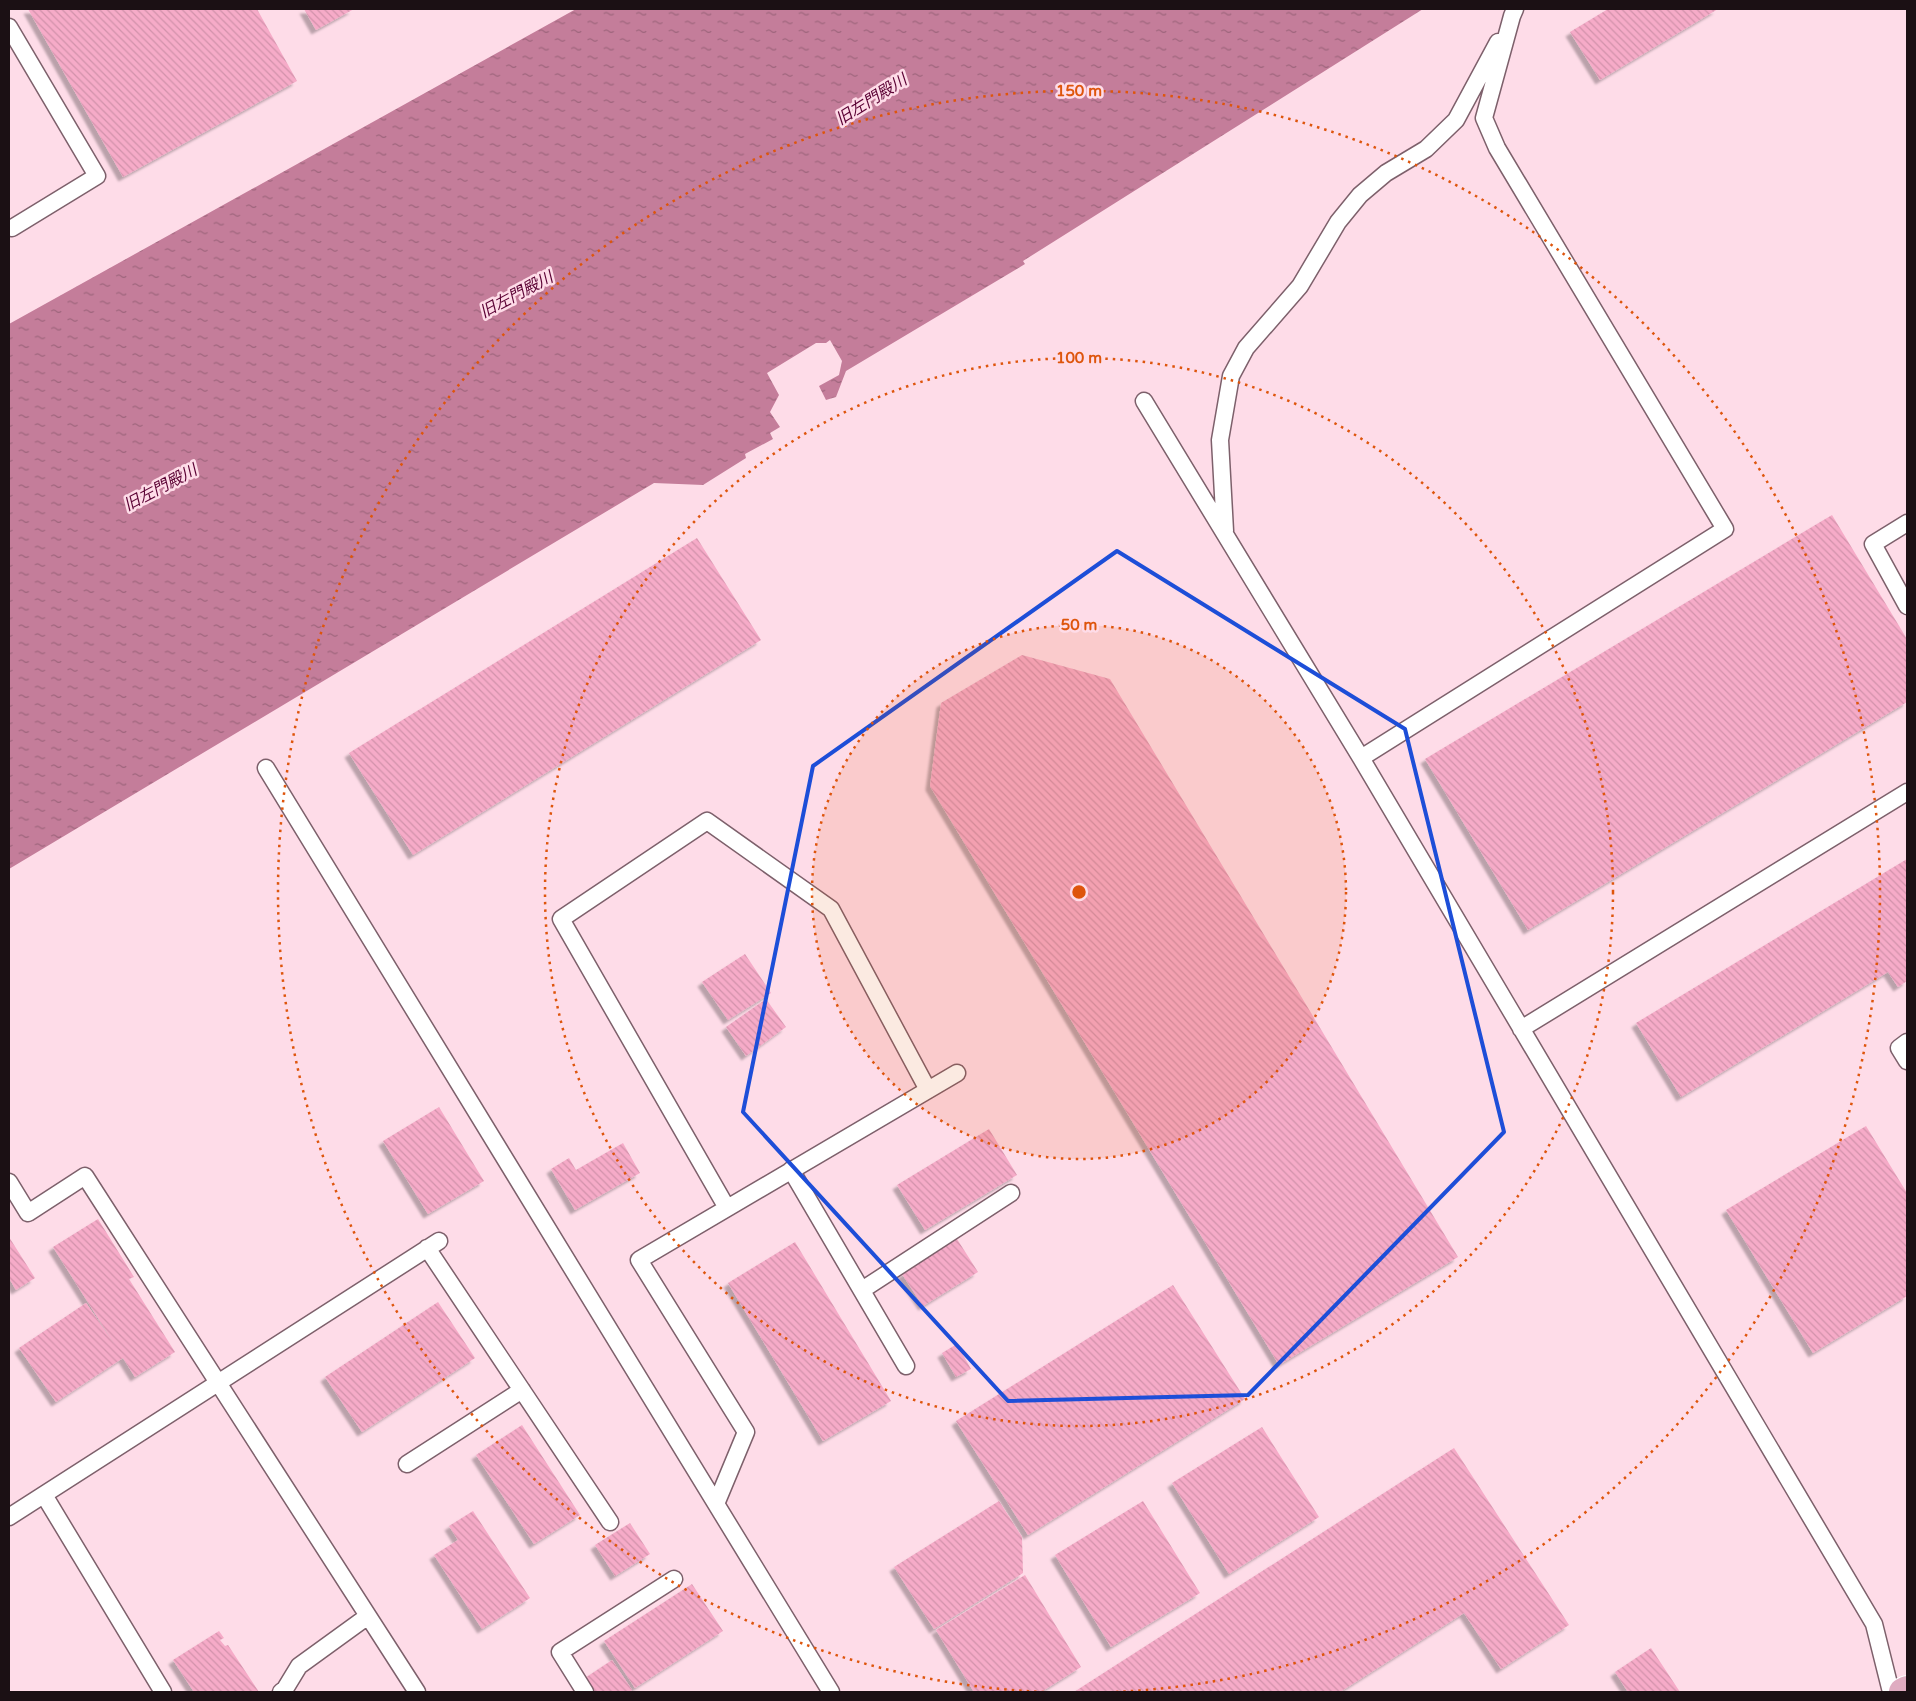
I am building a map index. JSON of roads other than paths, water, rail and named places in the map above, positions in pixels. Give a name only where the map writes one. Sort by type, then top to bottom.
[{"type":"main road","points":[[1903,1692],[1907,1690]]},
{"type":"lane","points":[[1225,534],[1220,440],[1231,376],[1246,348],[1300,286],[1338,222],[1360,195],[1386,173],[1426,149],[1456,120],[1514,12]]},
{"type":"lane","points":[[1361,758],[1725,529],[1497,148],[1490,133],[1484,118],[1514,12]]},
{"type":"lane","points":[[9,27],[97,176],[12,228]]},
{"type":"lane","points":[[1144,401],[1361,758],[1874,1624],[1891,1692]]},
{"type":"lane","points":[[1907,523],[1873,544],[1907,606]]},
{"type":"lane","points":[[266,768],[831,1692]]},
{"type":"lane","points":[[1521,1029],[1907,792]]},
{"type":"lane","points":[[727,1208],[561,919],[707,821],[831,909],[928,1090]]},
{"type":"lane","points":[[1907,1042],[1899,1048],[1907,1061]]},
{"type":"lane","points":[[716,1504],[746,1432],[639,1260],[957,1073]]},
{"type":"lane","points":[[791,1170],[906,1366]]},
{"type":"lane","points":[[9,1182],[28,1213],[85,1176],[417,1692]]},
{"type":"lane","points":[[862,1290],[1011,1193]]},
{"type":"lane","points":[[9,1517],[433,1244],[522,1390],[610,1522]]},
{"type":"lane","points":[[407,1464],[522,1390]]},
{"type":"lane","points":[[44,1495],[162,1692]]},
{"type":"lane","points":[[585,1692],[560,1652],[674,1579]]},
{"type":"lane","points":[[280,1692],[285,1689],[299,1666],[368,1616]]},
{"type":"water","name":"旧左門殿川","points":[[576,9],[1423,9],[1023,261],[1025,264],[846,371],[836,397],[826,400],[819,386],[839,375],[842,361],[830,340],[826,343],[816,343],[767,373],[779,395],[770,412],[780,427],[770,433],[773,439],[745,454],[746,458],[703,485],[654,483],[9,869],[9,324]]}]
